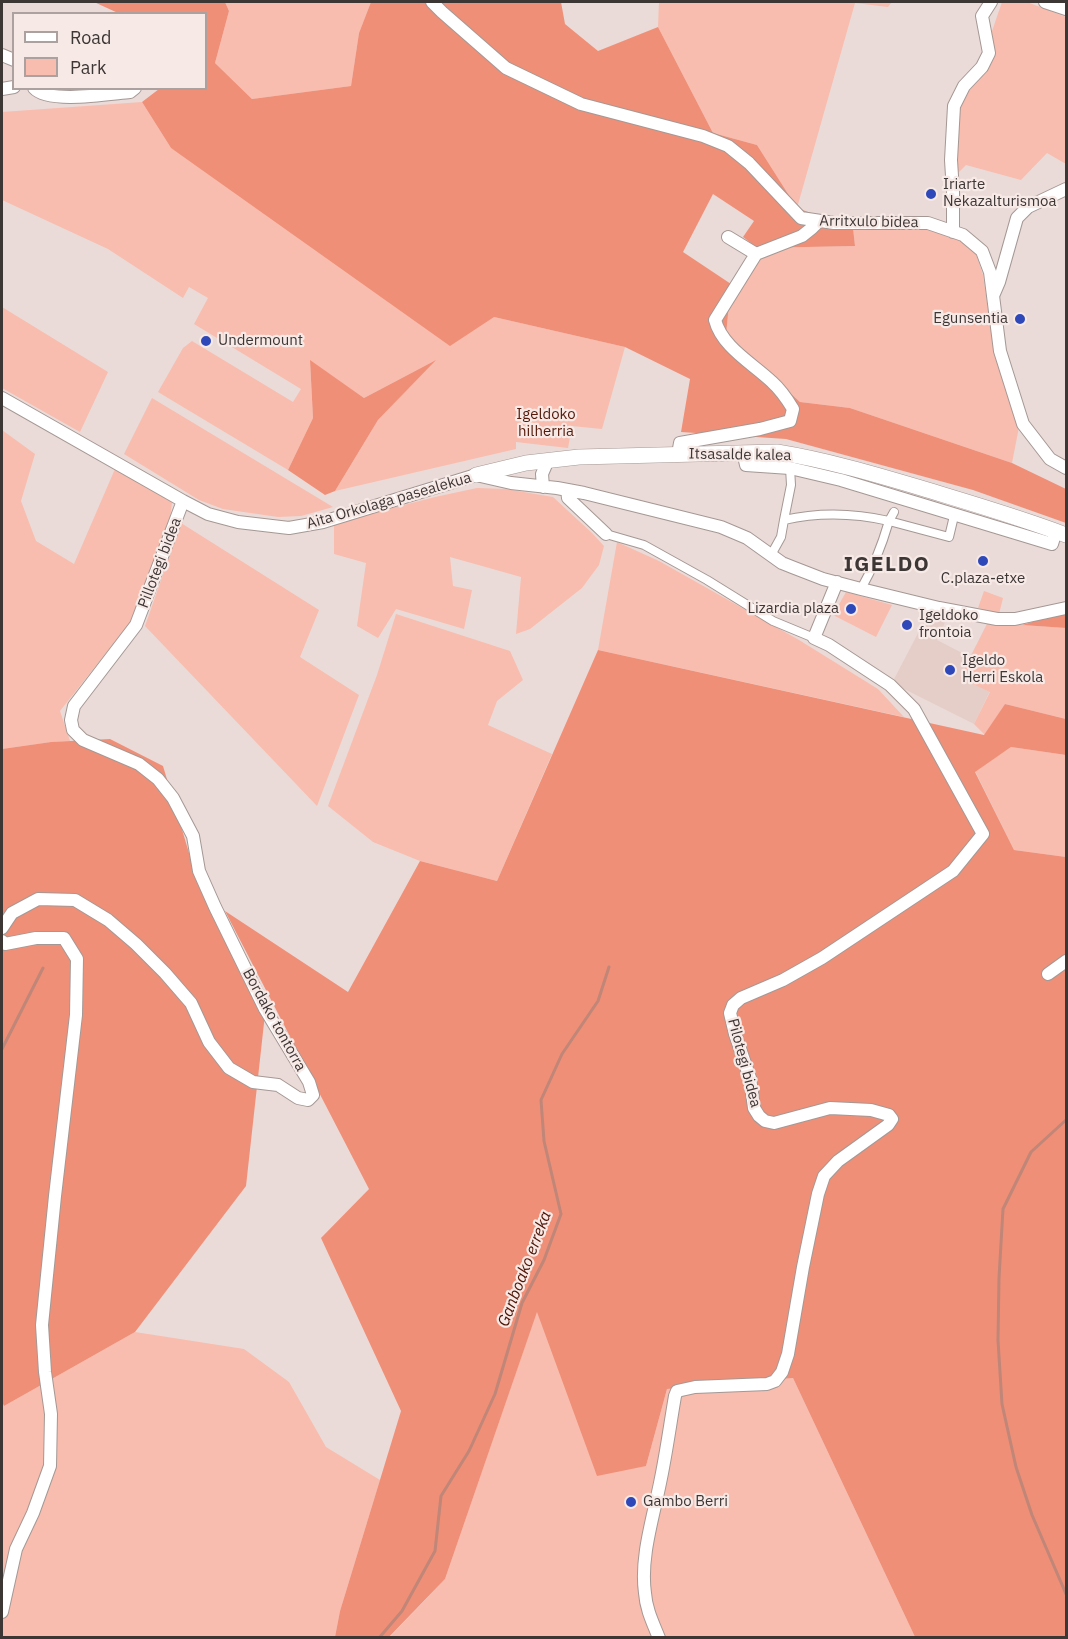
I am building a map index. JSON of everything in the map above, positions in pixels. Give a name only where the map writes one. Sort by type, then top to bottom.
[{"type":"street","name":"Arritxulo bidea","points":[[432,2],[506,68],[581,104],[703,136],[728,146],[749,163],[801,218],[818,222],[928,223],[963,235],[982,251],[990,272],[1000,351],[1023,424],[1050,459],[1066,468]]},
{"type":"street","points":[[953,232],[951,160],[954,106],[964,86],[982,68],[989,53],[982,16],[991,2]]},
{"type":"street","points":[[1045,2],[1066,9]]},
{"type":"street","points":[[36,90],[39,94],[64,97],[132,90]]},
{"type":"street","points":[[993,296],[1017,218],[1028,207],[1066,189]]},
{"type":"street","points":[[678,454],[680,443],[760,429],[790,421],[793,409],[786,398],[773,383],[724,339],[715,320],[756,254],[802,236],[818,222]]},
{"type":"street","points":[[728,237],[756,254]]},
{"type":"street","name":"Aita Orkolaga pasealekua","points":[[2,398],[183,501],[208,514],[238,522],[289,528],[323,522],[476,475],[511,483],[567,490],[721,527],[739,534],[792,567],[861,589],[958,612],[997,619],[1015,618],[1066,608]]},
{"type":"street","points":[[743,452],[746,465],[790,468],[841,480],[1052,544],[1061,533]]},
{"type":"street","name":"Itsasalde kalea","points":[[476,475],[502,468],[579,457],[777,452],[808,457],[1004,513],[1061,533]]},
{"type":"street","points":[[543,487],[542,474],[548,460]]},
{"type":"street","points":[[771,555],[781,537],[791,485],[790,468]]},
{"type":"street","points":[[567,490],[568,498],[606,534],[644,545],[707,580],[773,621],[814,638],[837,582]]},
{"type":"street","name":"Pillotegi bidea","points":[[136,625],[183,501]]},
{"type":"street","points":[[861,589],[894,512]]},
{"type":"street","points":[[784,520],[798,517],[846,515],[869,517],[949,537],[954,516]]},
{"type":"street","name":"Bordako tontorra","points":[[2,928],[12,914],[38,899],[75,900],[108,920],[165,973],[191,1003],[208,1042],[230,1068],[253,1082],[278,1085],[298,1098],[308,1100],[313,1095],[309,1083],[265,1009],[215,907],[199,871],[193,836],[173,798],[158,779],[139,764],[83,740],[73,730],[70,720],[74,706],[136,625]]},
{"type":"street","name":"Pilotegi bidea","points":[[658,1638],[649,1613],[644,1576],[651,1521],[677,1391],[695,1387],[767,1384],[775,1381],[782,1372],[788,1354],[811,1225],[824,1176],[838,1161],[888,1125],[892,1119],[889,1115],[871,1110],[830,1108],[774,1123],[765,1121],[753,1108],[750,1078],[730,1013],[733,1005],[741,998],[783,980],[822,958],[953,871],[983,834],[914,709],[890,685],[830,645],[814,638]]},
{"type":"street","points":[[2,941],[5,944],[36,938],[64,938],[78,959],[76,1015],[42,1325],[51,1414],[50,1466],[16,1549],[2,1612]]},
{"type":"street","points":[[1048,974],[1066,961]]},
{"type":"shaded area","points":[[94,2],[225,2],[229,11],[215,63],[252,99],[351,86],[359,33],[371,2],[561,2],[565,24],[598,51],[658,27],[713,133],[757,145],[797,208],[853,228],[855,246],[757,248],[743,237],[754,221],[713,194],[683,252],[731,284],[726,335],[800,402],[850,408],[1012,463],[1066,489],[1066,523],[973,490],[786,439],[681,432],[690,379],[625,347],[494,317],[450,346],[171,148],[142,102],[158,90],[207,90],[207,12],[116,12]]},
{"type":"shaded area","points":[[310,360],[364,398],[436,360],[378,420],[335,491],[325,495],[288,470],[313,418]]},
{"type":"shaded area","name":"Igeldo Herri Eskola","points":[[929,612],[948,616],[937,640],[970,657],[988,622],[1022,625],[974,724],[892,683]]},
{"type":"shaded area","points":[[1066,612],[1066,628],[1022,625]]},
{"type":"shaded area","points":[[598,650],[984,735],[1005,704],[1066,719],[1066,755],[1011,747],[975,772],[1014,850],[1066,857],[1066,1637],[915,1637],[793,1378],[667,1389],[646,1466],[597,1476],[537,1312],[445,1579],[389,1637],[335,1637],[340,1611],[401,1411],[321,1238],[369,1189],[225,911],[348,992],[420,861],[497,881]]},
{"type":"shaded area","points":[[110,739],[163,766],[195,873],[265,1014],[246,1186],[135,1332],[4,1406],[2,1402],[2,749],[51,742]]},
{"type":"green space","points":[[225,2],[371,2],[359,33],[351,86],[252,99],[215,63],[229,11]]},
{"type":"green space","points":[[659,2],[892,2],[888,7],[855,3],[797,208],[757,145],[713,133],[658,27]]},
{"type":"green space","points":[[1002,2],[1027,2],[1066,17],[1066,164],[1047,153],[1021,180],[966,165],[955,176],[957,112],[965,90],[993,60],[990,37]]},
{"type":"green space","name":"Igeldoko hilherria","points":[[142,102],[171,148],[494,317],[625,347],[602,429],[572,426],[568,448],[516,442],[516,449],[335,491],[378,420],[434,361],[364,398],[310,361],[313,418],[288,470],[158,392],[183,348],[192,341],[293,402],[301,389],[194,324],[208,298],[189,287],[183,298],[108,249],[2,200],[2,112]]},
{"type":"green space","points":[[853,228],[928,228],[959,239],[976,254],[983,275],[995,357],[1019,427],[1012,463],[850,408],[800,402],[726,335],[731,284],[757,248],[855,246]]},
{"type":"green space","points":[[2,307],[108,372],[80,432],[2,388]]},
{"type":"green space","points":[[152,398],[333,507],[301,516],[278,517],[223,509],[199,500],[124,454]]},
{"type":"green space","points":[[2,430],[35,454],[21,501],[36,541],[74,564],[115,469],[172,502],[169,529],[132,620],[60,711],[70,741],[2,749]]},
{"type":"green space","points":[[477,488],[506,489],[553,497],[592,533],[604,546],[599,565],[582,588],[530,629],[516,634],[521,577],[450,557],[453,586],[472,590],[464,629],[396,609],[378,638],[357,626],[366,563],[334,554],[334,523]]},
{"type":"green space","points":[[181,523],[319,610],[300,657],[359,695],[317,806],[145,626]]},
{"type":"green space","points":[[617,542],[659,561],[799,640],[878,689],[904,717],[598,650]]},
{"type":"green space","points":[[984,591],[1003,598],[999,614],[978,608]]},
{"type":"green space","points":[[846,592],[892,605],[876,637],[833,615]]},
{"type":"green space","points":[[396,614],[510,651],[523,680],[497,701],[488,725],[552,754],[497,881],[420,861],[373,842],[328,806],[377,675]]},
{"type":"green space","points":[[988,622],[1066,628],[1066,719],[1005,704],[985,735],[974,724],[990,692],[960,678]]},
{"type":"green space","points":[[1011,747],[1066,755],[1066,857],[1014,850],[975,771]]},
{"type":"green space","points":[[537,1311],[646,1466],[667,1389],[793,1378],[915,1637],[389,1638],[445,1579]]},
{"type":"green space","points":[[135,1332],[244,1349],[289,1382],[326,1447],[380,1480],[340,1611],[335,1637],[2,1637],[2,1402],[4,1406]]},
{"type":"waterway","name":"Ganboako erreka","points":[[379,1638],[402,1611],[435,1551],[441,1496],[469,1451],[495,1394],[522,1303],[544,1260],[561,1214],[544,1141],[541,1100],[562,1054],[598,1001],[609,967]]},
{"type":"waterway","points":[[2,1049],[43,968]]},
{"type":"waterway","points":[[1066,1120],[1031,1152],[1003,1209],[998,1340],[1002,1404],[1016,1467],[1032,1515],[1066,1594]]},
{"type":"place","name":"Iriarte Nekazalturismoa","points":[[931,194]]},
{"type":"place","name":"Egunsentia","points":[[1020,319]]},
{"type":"place","name":"Undermount","points":[[206,341]]},
{"type":"place","name":"C.plaza-etxe","points":[[983,561]]},
{"type":"place","name":"Lizardia plaza","points":[[851,609]]},
{"type":"place","name":"Igeldoko frontoia","points":[[907,625]]},
{"type":"place","name":"Igeldo Herri Eskola","points":[[950,670]]},
{"type":"place","name":"Gambo Berri","points":[[631,1502]]},
{"type":"district","name":"IGELDO","points":[[887,565]]}]
